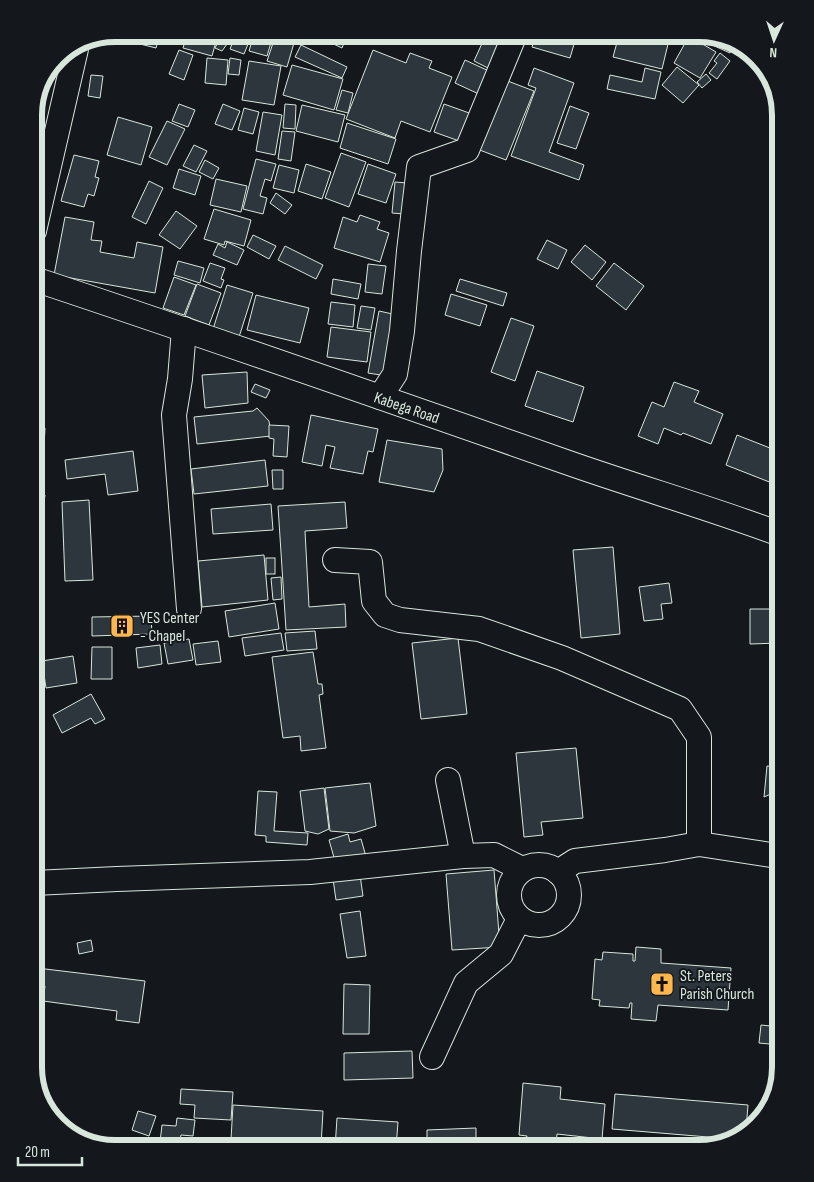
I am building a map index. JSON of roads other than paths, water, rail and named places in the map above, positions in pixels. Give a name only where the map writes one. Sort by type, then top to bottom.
[{"type":"street","points":[[380,397],[395,374],[402,331],[408,250],[419,167],[468,150],[511,43]]},
{"type":"street","points":[[43,192],[75,55]]},
{"type":"street","name":"Kabega Road","points":[[43,282],[772,531]]},
{"type":"street","points":[[184,330],[180,379],[174,415],[189,609]]},
{"type":"street","points":[[335,560],[370,562],[374,601],[385,615],[400,620],[479,629],[562,658],[680,709],[699,737],[699,844]]},
{"type":"street","points":[[448,780],[463,856]]},
{"type":"street","points":[[558,872],[575,860],[665,850],[699,844],[772,855]]},
{"type":"street","points":[[42,883],[116,878],[310,872],[463,856],[494,855],[522,869]]},
{"type":"street","points":[[540,865],[550,867],[564,879],[570,897],[567,906],[556,921],[547,925],[537,926],[519,919],[513,912],[509,903],[508,893],[510,884],[522,869],[540,865]]},
{"type":"street","points":[[432,1057],[466,983],[501,954],[519,919]]},
{"type":"place","name":"YES Center - Chapel","points":[[122,626]]},
{"type":"place","name":"St. Peters Parish Church","points":[[662,984]]}]
